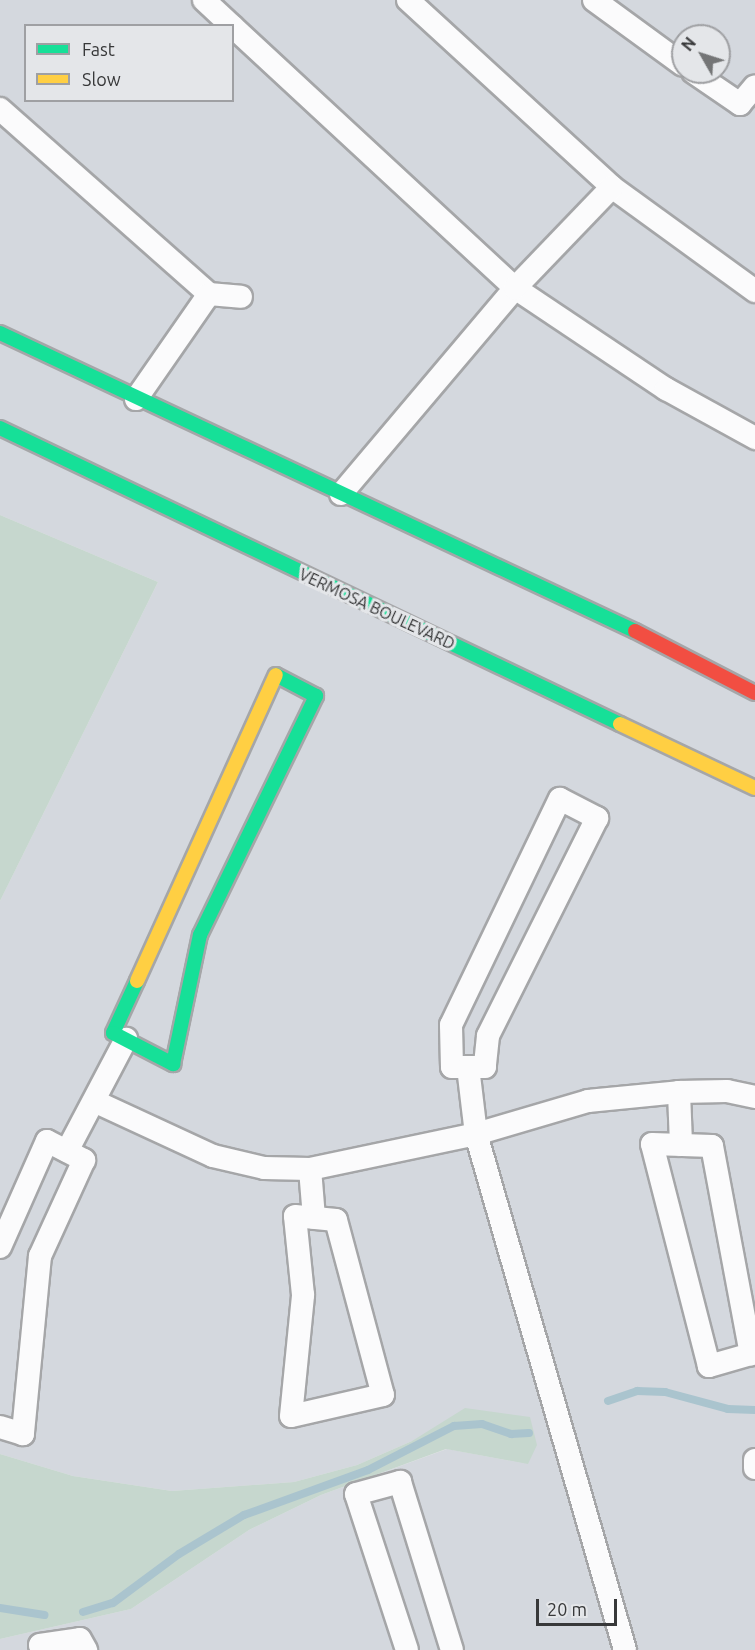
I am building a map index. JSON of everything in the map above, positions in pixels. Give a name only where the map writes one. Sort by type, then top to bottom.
[{"type":"street","points":[[204,0],[230,24]]},
{"type":"street","points":[[408,0],[612,187],[755,291]]},
{"type":"street","points":[[594,0],[671,56]]},
{"type":"street","points":[[234,28],[514,288],[666,389],[755,438]]},
{"type":"street","points":[[711,84],[740,104],[755,86]]},
{"type":"street","points":[[0,109],[209,294],[241,297]]},
{"type":"street","points":[[341,494],[514,288],[612,187]]},
{"type":"street","points":[[136,399],[209,294]]},
{"type":"street","points":[[0,333],[136,399],[616,622],[755,693]]},
{"type":"street","name":"VERMOSA BOULEVARD","points":[[0,428],[755,788]]},
{"type":"street","points":[[276,675],[316,696],[200,935],[172,1064],[126,1039],[112,1033],[276,675]]},
{"type":"street","points":[[560,800],[597,818],[488,1036],[484,1067],[468,1067],[452,1067],[451,1025],[560,800]]},
{"type":"street","points":[[67,1151],[126,1039]]},
{"type":"street","points":[[468,1067],[476,1134],[626,1650]]},
{"type":"street","points":[[94,1101],[213,1156],[264,1168],[310,1169],[476,1134],[588,1101],[679,1092],[727,1091],[755,1097]]},
{"type":"street","points":[[679,1092],[681,1145]]},
{"type":"street","points":[[0,1247],[47,1141],[84,1160],[40,1256],[23,1434],[0,1427]]},
{"type":"street","points":[[652,1144],[681,1145],[712,1146],[751,1354],[709,1366],[652,1144]]},
{"type":"street","points":[[310,1169],[314,1218]]},
{"type":"street","points":[[295,1216],[314,1218],[336,1220],[383,1395],[291,1416],[303,1295],[295,1216]]},
{"type":"street","points":[[755,1460],[755,1468]]},
{"type":"street","points":[[407,1650],[356,1494],[400,1482],[452,1650]]},
{"type":"street","points":[[42,1650],[40,1645],[80,1639],[86,1650]]},
{"type":"shaded area","points":[[0,0],[755,0],[755,1650],[0,1650],[0,1639],[131,1609],[249,1530],[321,1495],[447,1449],[528,1464],[412,1441],[357,1465],[294,1482],[172,1491],[73,1476],[0,1454],[0,901],[158,582],[0,515]]},
{"type":"shaded area","points":[[0,515],[158,582],[0,901]]},
{"type":"shaded area","points":[[465,1408],[530,1417],[537,1445],[528,1464],[446,1449],[321,1495],[249,1530],[131,1609],[0,1639],[0,1454],[73,1476],[172,1491],[294,1482],[357,1465],[412,1441]]},
{"type":"waterway","points":[[608,1401],[637,1391],[665,1392],[728,1409],[755,1410]]},
{"type":"waterway","points":[[83,1612],[113,1603],[179,1554],[244,1515],[368,1470],[454,1426],[482,1424],[511,1434],[529,1433]]},
{"type":"waterway","points":[[0,1608],[44,1615]]},
{"type":"traffic: fast","points":[[0,333],[635,631]]},
{"type":"traffic: fast","points":[[0,428],[620,724]]},
{"type":"traffic: fast","points":[[137,981],[113,1033],[173,1064],[200,935],[316,696],[276,675]]},
{"type":"traffic: slow","points":[[137,981],[276,675]]},
{"type":"traffic: slow","points":[[620,724],[755,788]]},
{"type":"traffic: jam","points":[[635,631],[755,693]]}]
